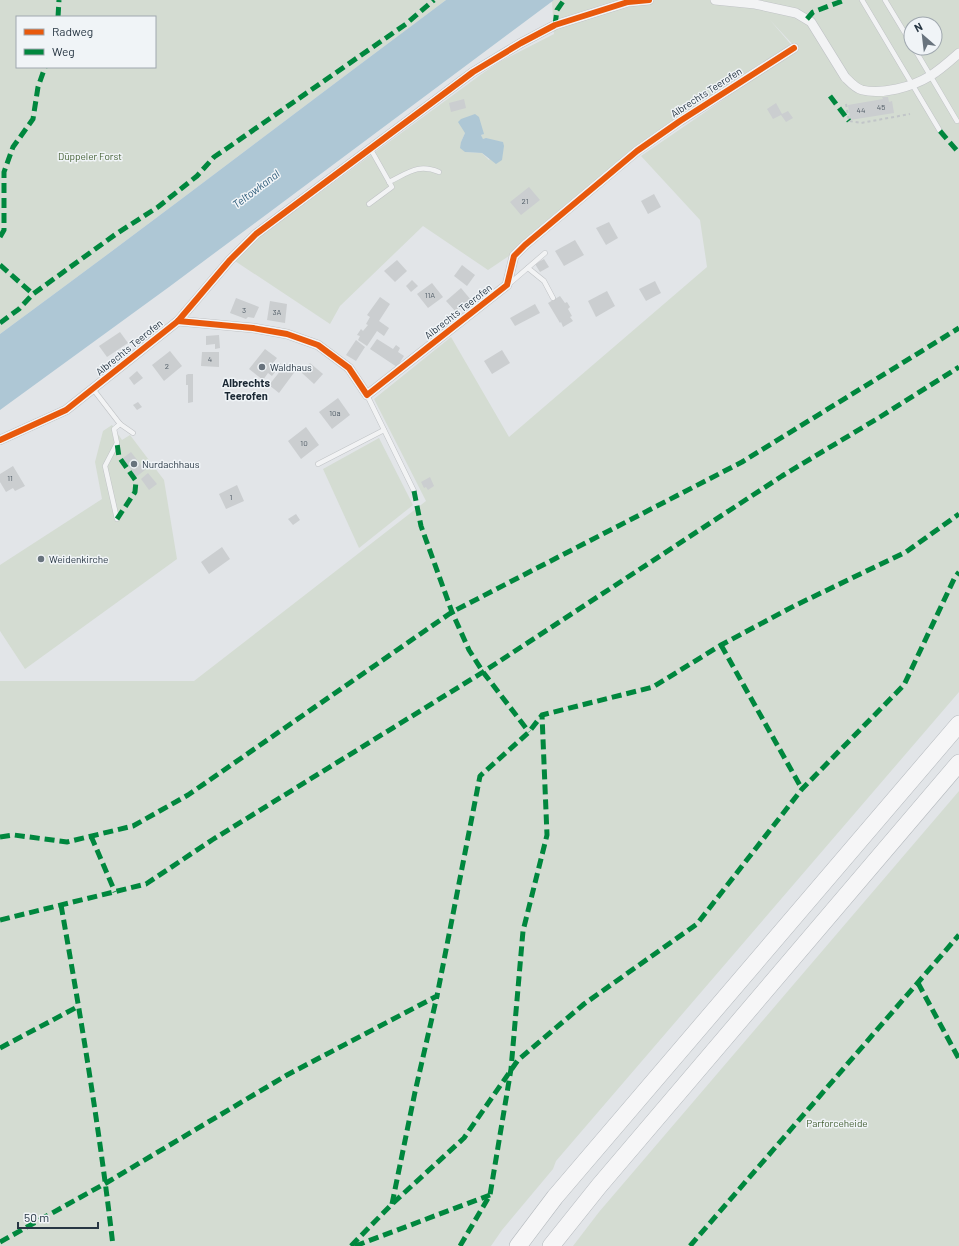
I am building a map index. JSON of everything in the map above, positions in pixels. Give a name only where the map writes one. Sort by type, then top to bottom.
[{"type":"highway","points":[[518,1246],[560,1191],[959,724]]},
{"type":"highway","points":[[551,1246],[604,1180],[959,763]]},
{"type":"street","name":"Albrechts Teerofen","points":[[0,440],[66,410],[93,389],[178,321],[230,260],[256,234],[473,72],[521,43],[555,25],[628,2],[649,0]]},
{"type":"street","points":[[715,0],[755,4],[796,12],[811,22],[845,77],[851,84],[861,90],[888,90],[912,85],[930,76],[959,53]]},
{"type":"street","name":"Albrechts Teerofen","points":[[178,321],[253,328],[288,334],[318,345],[348,368],[371,397],[507,285],[514,256],[525,245],[637,151],[680,121],[794,48]]},
{"type":"lane","points":[[862,0],[940,131]]},
{"type":"lane","points":[[885,0],[903,30]]},
{"type":"lane","points":[[919,56],[957,121]]},
{"type":"lane","points":[[369,204],[392,187],[370,148]]},
{"type":"lane","points":[[389,182],[418,168],[429,168],[439,172]]},
{"type":"lane","points":[[507,285],[545,253]]},
{"type":"lane","points":[[528,268],[544,281],[553,298]]},
{"type":"lane","points":[[93,389],[120,424],[132,433]]},
{"type":"lane","name":"Albrechts Teerofen","points":[[371,397],[384,430],[414,491]]},
{"type":"lane","points":[[117,519],[105,466],[117,443],[114,429],[120,424]]},
{"type":"lane","points":[[318,464],[384,430]]},
{"type":"path","points":[[846,104],[849,121],[861,123],[910,114]]},
{"type":"green space","name":"Düppeler Forst","points":[[0,0],[446,0],[0,334]]},
{"type":"green space","points":[[554,0],[959,0],[959,692],[556,1161],[553,1169],[502,1230],[491,1246],[0,1246],[0,681],[194,681],[426,501],[374,399],[451,337],[509,437],[707,267],[700,220],[641,156],[797,49],[770,20],[794,48],[680,121],[525,245],[488,270],[423,226],[340,306],[330,324],[235,261],[258,238],[483,73],[501,61],[554,34],[552,1]],"holes":[[[465,133],[483,134],[481,135],[483,140],[503,142],[489,160],[482,153],[465,152],[461,142]]]},
{"type":"green space","points":[[112,425],[122,440],[130,435],[164,480],[177,559],[25,669],[0,631],[0,565],[102,499],[95,462],[103,431]]},
{"type":"green space","points":[[379,438],[413,505],[359,548],[323,469]]},
{"type":"green space","name":"Parforceheide","points":[[959,791],[959,1246],[573,1246],[599,1212]]},
{"type":"water","name":"Teltowkanal","points":[[446,0],[554,0],[169,287],[0,410],[0,334]]},
{"type":"water","points":[[475,114],[479,117],[484,134],[481,135],[483,139],[486,138],[503,142],[504,146],[502,160],[496,164],[482,153],[465,152],[460,148],[465,133],[458,122],[461,119]]},
{"type":"building","points":[[882,97],[888,97],[889,102],[892,101],[894,113],[850,120],[848,105],[883,99]]},
{"type":"building","points":[[464,99],[466,108],[451,112],[449,103]]},
{"type":"building","points":[[776,103],[782,114],[788,111],[793,118],[786,122],[781,115],[773,119],[767,109]]},
{"type":"building","points":[[529,187],[540,200],[521,215],[510,202]]},
{"type":"building","points":[[654,194],[661,207],[648,214],[641,201]]},
{"type":"building","points":[[609,222],[618,238],[606,245],[596,228]]},
{"type":"building","points":[[575,240],[584,255],[564,266],[555,251]]},
{"type":"building","points":[[544,259],[549,267],[540,272],[535,264]]},
{"type":"building","points":[[397,260],[407,271],[395,282],[384,271]]},
{"type":"building","points":[[462,265],[475,275],[467,286],[454,276]]},
{"type":"building","points":[[412,280],[418,286],[411,292],[406,286]]},
{"type":"building","points":[[655,281],[661,293],[646,301],[639,289]]},
{"type":"building","points":[[432,283],[443,297],[428,308],[417,294]]},
{"type":"building","points":[[461,288],[471,300],[456,312],[446,301]]},
{"type":"building","points":[[607,291],[615,306],[596,317],[588,301]]},
{"type":"building","points":[[560,296],[570,307],[568,309],[572,316],[570,317],[573,321],[563,327],[548,303]]},
{"type":"building","points":[[380,297],[390,304],[379,321],[389,328],[384,336],[377,331],[367,346],[358,340],[360,336],[357,335],[361,329],[363,331],[368,325],[366,324],[370,317],[367,315]]},
{"type":"building","points":[[236,298],[259,307],[254,318],[248,317],[246,319],[230,313]]},
{"type":"building","points":[[270,301],[287,304],[285,323],[267,320]]},
{"type":"building","points":[[535,304],[540,313],[515,326],[510,318]]},
{"type":"building","points":[[120,332],[128,343],[107,357],[99,346]]},
{"type":"building","points":[[219,335],[220,348],[215,349],[215,344],[206,345],[206,336]]},
{"type":"building","points":[[377,339],[393,349],[396,345],[400,348],[398,352],[404,356],[397,367],[370,349]]},
{"type":"building","points":[[356,340],[365,347],[356,361],[346,355]]},
{"type":"building","name":"Waldhaus","points":[[265,349],[277,358],[271,369],[275,372],[272,376],[268,373],[263,380],[249,369]]},
{"type":"building","points":[[502,350],[510,363],[492,374],[484,361]]},
{"type":"building","points":[[170,351],[182,366],[164,381],[152,365]]},
{"type":"building","points":[[202,352],[219,352],[219,367],[201,366]]},
{"type":"building","points":[[280,363],[283,366],[286,363],[296,370],[279,393],[269,385],[281,370],[277,367]]},
{"type":"building","points":[[310,363],[323,374],[314,384],[302,373]]},
{"type":"building","points":[[137,371],[143,378],[134,385],[129,378]]},
{"type":"building","points":[[193,374],[193,402],[188,403],[188,385],[186,385],[186,375]]},
{"type":"building","points":[[338,398],[350,415],[332,429],[319,412]]},
{"type":"building","points":[[138,402],[142,407],[137,410],[133,405]]},
{"type":"building","points":[[306,427],[319,445],[301,459],[288,441]]},
{"type":"building","name":"Nurdachhaus","points":[[131,452],[145,470],[136,477],[123,458]]},
{"type":"building","points":[[13,466],[25,486],[15,491],[13,488],[6,492],[0,482],[0,474]]},
{"type":"building","points":[[148,473],[157,484],[149,490],[141,479]]},
{"type":"building","points":[[430,477],[434,486],[428,490],[426,487],[424,488],[421,482]]},
{"type":"building","points":[[237,485],[244,501],[226,509],[219,494]]},
{"type":"building","points":[[296,514],[300,520],[293,525],[288,519]]},
{"type":"building","points":[[222,547],[230,559],[209,574],[201,562]]},
{"type":"marked path","points":[[58,16],[59,0]]},
{"type":"marked path","points":[[0,323],[19,309],[33,294],[116,234],[158,207],[197,176],[214,157],[406,24],[434,0]]},
{"type":"marked path","points":[[555,25],[557,10],[564,0]]},
{"type":"marked path","points":[[807,19],[813,12],[845,0]]},
{"type":"marked path","points":[[0,237],[4,230],[4,172],[13,147],[33,119],[38,87],[45,68]]},
{"type":"marked path","points":[[830,96],[849,121]]},
{"type":"marked path","points":[[940,131],[959,153]]},
{"type":"marked path","points":[[0,265],[33,294]]},
{"type":"marked path","points":[[0,837],[14,835],[67,842],[133,826],[188,795],[452,612],[742,462],[959,328]]},
{"type":"marked path","points":[[0,920],[146,884],[212,840],[483,672],[782,476],[959,367]]},
{"type":"marked path","points":[[117,443],[119,457],[136,481],[135,492],[117,519]]},
{"type":"marked path","points":[[414,491],[421,526],[452,612],[469,650],[483,672],[529,732]]},
{"type":"marked path","points":[[0,1242],[106,1183],[287,1075],[437,996],[480,776],[529,732],[542,715],[653,687],[721,645],[794,606],[906,552],[959,514]]},
{"type":"marked path","points":[[351,1246],[392,1204],[464,1138],[518,1060],[584,1004],[697,924],[802,789],[904,685],[955,577],[959,572]]},
{"type":"marked path","points":[[721,645],[802,789]]},
{"type":"marked path","points":[[460,1246],[490,1195],[511,1069],[523,931],[547,835],[542,715]]},
{"type":"marked path","points":[[91,836],[115,892]]},
{"type":"marked path","points":[[61,905],[90,1075],[113,1246]]},
{"type":"marked path","points":[[690,1246],[959,935]]},
{"type":"marked path","points":[[918,983],[959,1059]]},
{"type":"marked path","points":[[392,1204],[415,1092],[437,996]]},
{"type":"marked path","points":[[0,1048],[79,1006]]},
{"type":"marked path","points":[[355,1246],[490,1195]]},
{"type":"cycle path","points":[[0,440],[66,410],[178,321],[230,260],[256,234],[473,72],[521,43],[555,25],[628,2],[649,0]]},
{"type":"cycle path","points":[[178,321],[253,328],[287,334],[318,345],[349,368],[367,395],[507,285],[514,256],[525,245],[637,151],[680,121],[794,48]]},
{"type":"place","name":"Waldhaus","points":[[262,367]]},
{"type":"place","name":"Nurdachhaus","points":[[134,464]]},
{"type":"place","name":"Weidenkirche","points":[[41,559]]},
{"type":"district","name":"Albrechts Teerofen","points":[[246,389]]}]
